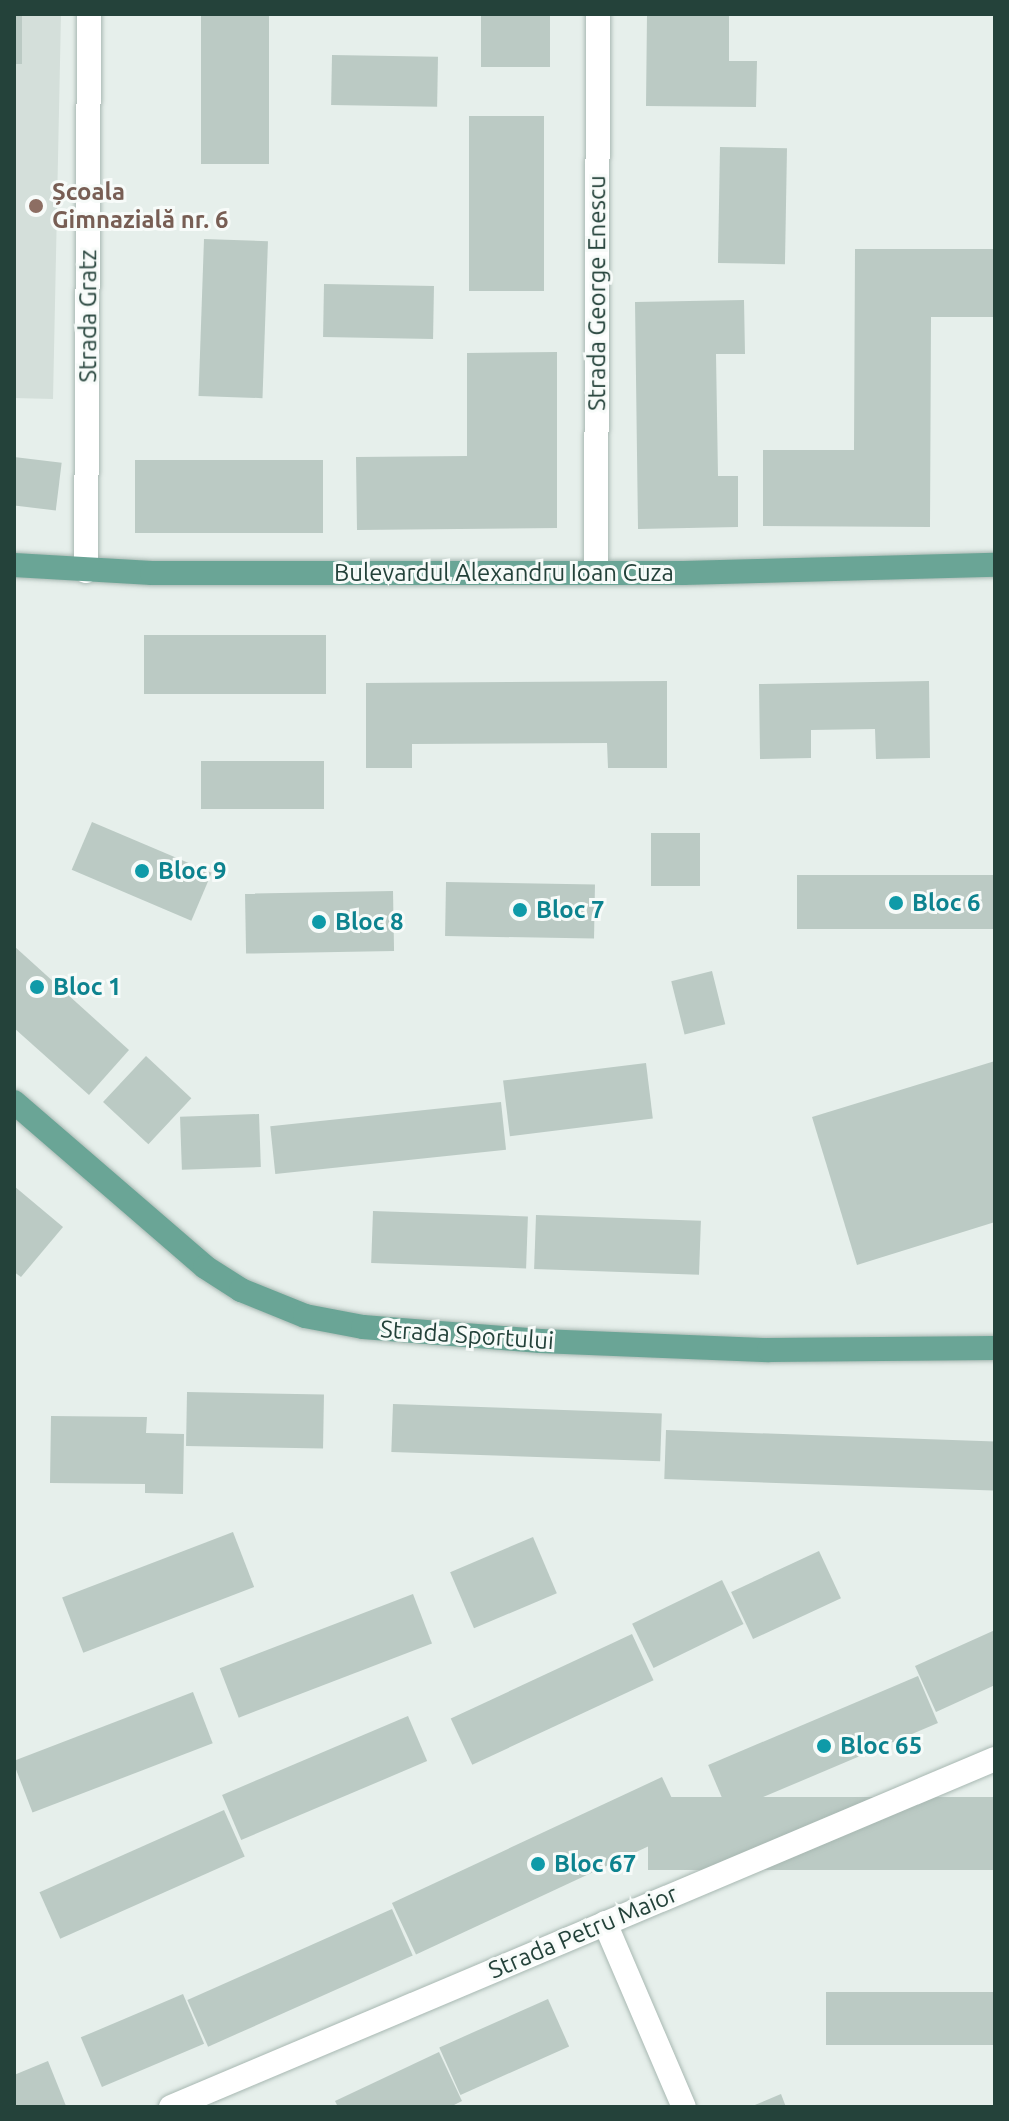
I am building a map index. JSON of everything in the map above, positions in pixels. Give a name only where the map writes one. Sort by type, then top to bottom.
[{"type":"main road","name":"Bulevardul Alexandru Ioan Cuza","points":[[14,565],[86,571],[596,572],[995,565]]},
{"type":"main road","name":"Strada Sportului","points":[[14,1102],[205,1267],[241,1290],[305,1316],[363,1327],[540,1341],[769,1350],[995,1348]]},
{"type":"street","name":"Strada Gratz","points":[[86,571],[89,14]]},
{"type":"street","name":"Strada George Enescu","points":[[596,572],[598,14]]},
{"type":"street","name":"Strada Petru Maior","points":[[171,2107],[995,1759]]},
{"type":"street","points":[[605,1923],[684,2107]]},
{"type":"shaded area","name":"Școala Gimnazială nr. 6","points":[[14,14],[61,14],[53,399],[14,398]]},
{"type":"building","points":[[14,14],[22,14],[22,64],[14,64]]},
{"type":"building","points":[[201,14],[269,14],[269,164],[201,164]]},
{"type":"building","points":[[481,14],[550,14],[550,67],[481,67]]},
{"type":"building","points":[[647,14],[729,14],[729,61],[757,61],[756,107],[646,106]]},
{"type":"building","points":[[332,55],[438,57],[437,107],[331,105]]},
{"type":"building","points":[[469,116],[544,116],[544,291],[469,291]]},
{"type":"building","points":[[720,147],[787,148],[785,264],[718,263]]},
{"type":"building","points":[[204,239],[268,241],[262,398],[199,396]]},
{"type":"building","points":[[855,249],[995,249],[995,317],[931,317],[930,527],[763,526],[763,450],[854,450]]},
{"type":"building","points":[[324,284],[434,286],[433,339],[323,337]]},
{"type":"building","points":[[744,300],[745,354],[716,354],[718,476],[738,476],[738,527],[638,529],[635,302]]},
{"type":"building","points":[[557,352],[557,528],[357,530],[356,457],[467,456],[467,353]]},
{"type":"building","points":[[14,457],[62,463],[56,510],[14,505]]},
{"type":"building","points":[[135,460],[323,460],[323,533],[135,533]]},
{"type":"building","points":[[144,635],[326,635],[326,694],[144,694]]},
{"type":"building","points":[[667,681],[667,768],[608,768],[607,743],[412,744],[412,768],[366,768],[366,683]]},
{"type":"building","points":[[929,681],[930,758],[876,759],[875,729],[811,730],[811,758],[760,759],[759,684]]},
{"type":"building","points":[[201,761],[324,761],[324,809],[201,809]]},
{"type":"building","name":"Bloc 9","points":[[92,822],[212,873],[191,921],[72,870]]},
{"type":"building","points":[[651,833],[700,833],[700,886],[651,886]]},
{"type":"building","name":"Bloc 6","points":[[797,875],[995,875],[995,929],[797,929]]},
{"type":"building","name":"Bloc 7","points":[[446,882],[595,885],[594,939],[445,936]]},
{"type":"building","name":"Bloc 8","points":[[393,891],[394,951],[246,954],[245,894]]},
{"type":"building","name":"Bloc 1","points":[[14,946],[129,1050],[89,1095],[14,1028]]},
{"type":"building","points":[[712,971],[725,1024],[685,1035],[671,981]]},
{"type":"building","points":[[146,1056],[191,1098],[148,1144],[103,1102]]},
{"type":"building","points":[[995,1061],[995,1222],[857,1265],[812,1117]]},
{"type":"building","points":[[646,1063],[653,1119],[510,1136],[503,1081]]},
{"type":"building","points":[[501,1102],[506,1150],[275,1174],[270,1126]]},
{"type":"building","points":[[259,1114],[261,1167],[182,1170],[180,1117]]},
{"type":"building","points":[[14,1186],[63,1227],[21,1277],[14,1272]]},
{"type":"building","points":[[373,1211],[528,1216],[526,1268],[371,1263]]},
{"type":"building","points":[[536,1215],[701,1221],[699,1275],[534,1269]]},
{"type":"building","points":[[187,1392],[324,1394],[323,1448],[186,1446]]},
{"type":"building","points":[[393,1404],[662,1413],[660,1461],[391,1452]]},
{"type":"building","points":[[51,1416],[147,1417],[146,1433],[184,1434],[183,1494],[145,1493],[145,1484],[50,1483]]},
{"type":"building","points":[[666,1430],[995,1441],[993,1490],[664,1479]]},
{"type":"building","points":[[233,1532],[254,1587],[83,1653],[62,1598]]},
{"type":"building","points":[[533,1537],[557,1593],[474,1628],[450,1572]]},
{"type":"building","points":[[819,1551],[841,1598],[753,1639],[731,1592]]},
{"type":"building","points":[[722,1580],[743,1624],[654,1668],[632,1624]]},
{"type":"building","points":[[413,1594],[432,1643],[239,1718],[220,1668]]},
{"type":"building","name":"Bloc 65","points":[[995,1630],[995,1685],[936,1712],[915,1666]]},
{"type":"building","points":[[632,1634],[654,1680],[472,1765],[451,1719]]},
{"type":"building","name":"Bloc 65","points":[[918,1676],[938,1723],[728,1812],[708,1765]]},
{"type":"building","points":[[193,1692],[213,1743],[33,1813],[14,1761]]},
{"type":"building","points":[[408,1716],[427,1761],[241,1840],[222,1795]]},
{"type":"building","name":"Bloc 67","points":[[662,1777],[686,1829],[416,1955],[392,1903]]},
{"type":"building","points":[[648,1797],[995,1797],[995,1870],[648,1870]]},
{"type":"building","points":[[224,1810],[245,1857],[60,1939],[39,1892]]},
{"type":"building","points":[[392,1909],[413,1956],[208,2047],[187,2000]]},
{"type":"building","points":[[826,1992],[995,1992],[995,2045],[826,2045]]},
{"type":"building","points":[[183,1994],[204,2044],[102,2087],[81,2037]]},
{"type":"building","points":[[548,1999],[569,2047],[460,2095],[439,2047]]},
{"type":"building","points":[[439,2052],[462,2101],[450,2107],[338,2107],[335,2101]]},
{"type":"building","points":[[48,2061],[66,2106],[14,2107],[14,2075]]},
{"type":"building","points":[[781,2094],[786,2107],[750,2107]]},
{"type":"place","name":"Școala Gimnazială nr. 6","points":[[36,206]]},
{"type":"place","name":"Bloc 9","points":[[142,871]]},
{"type":"place","name":"Bloc 6","points":[[896,903]]},
{"type":"place","name":"Bloc 7","points":[[520,910]]},
{"type":"place","name":"Bloc 8","points":[[319,922]]},
{"type":"place","name":"Bloc 1","points":[[37,987]]},
{"type":"place","name":"Bloc 65","points":[[824,1746]]},
{"type":"place","name":"Bloc 67","points":[[538,1864]]}]
